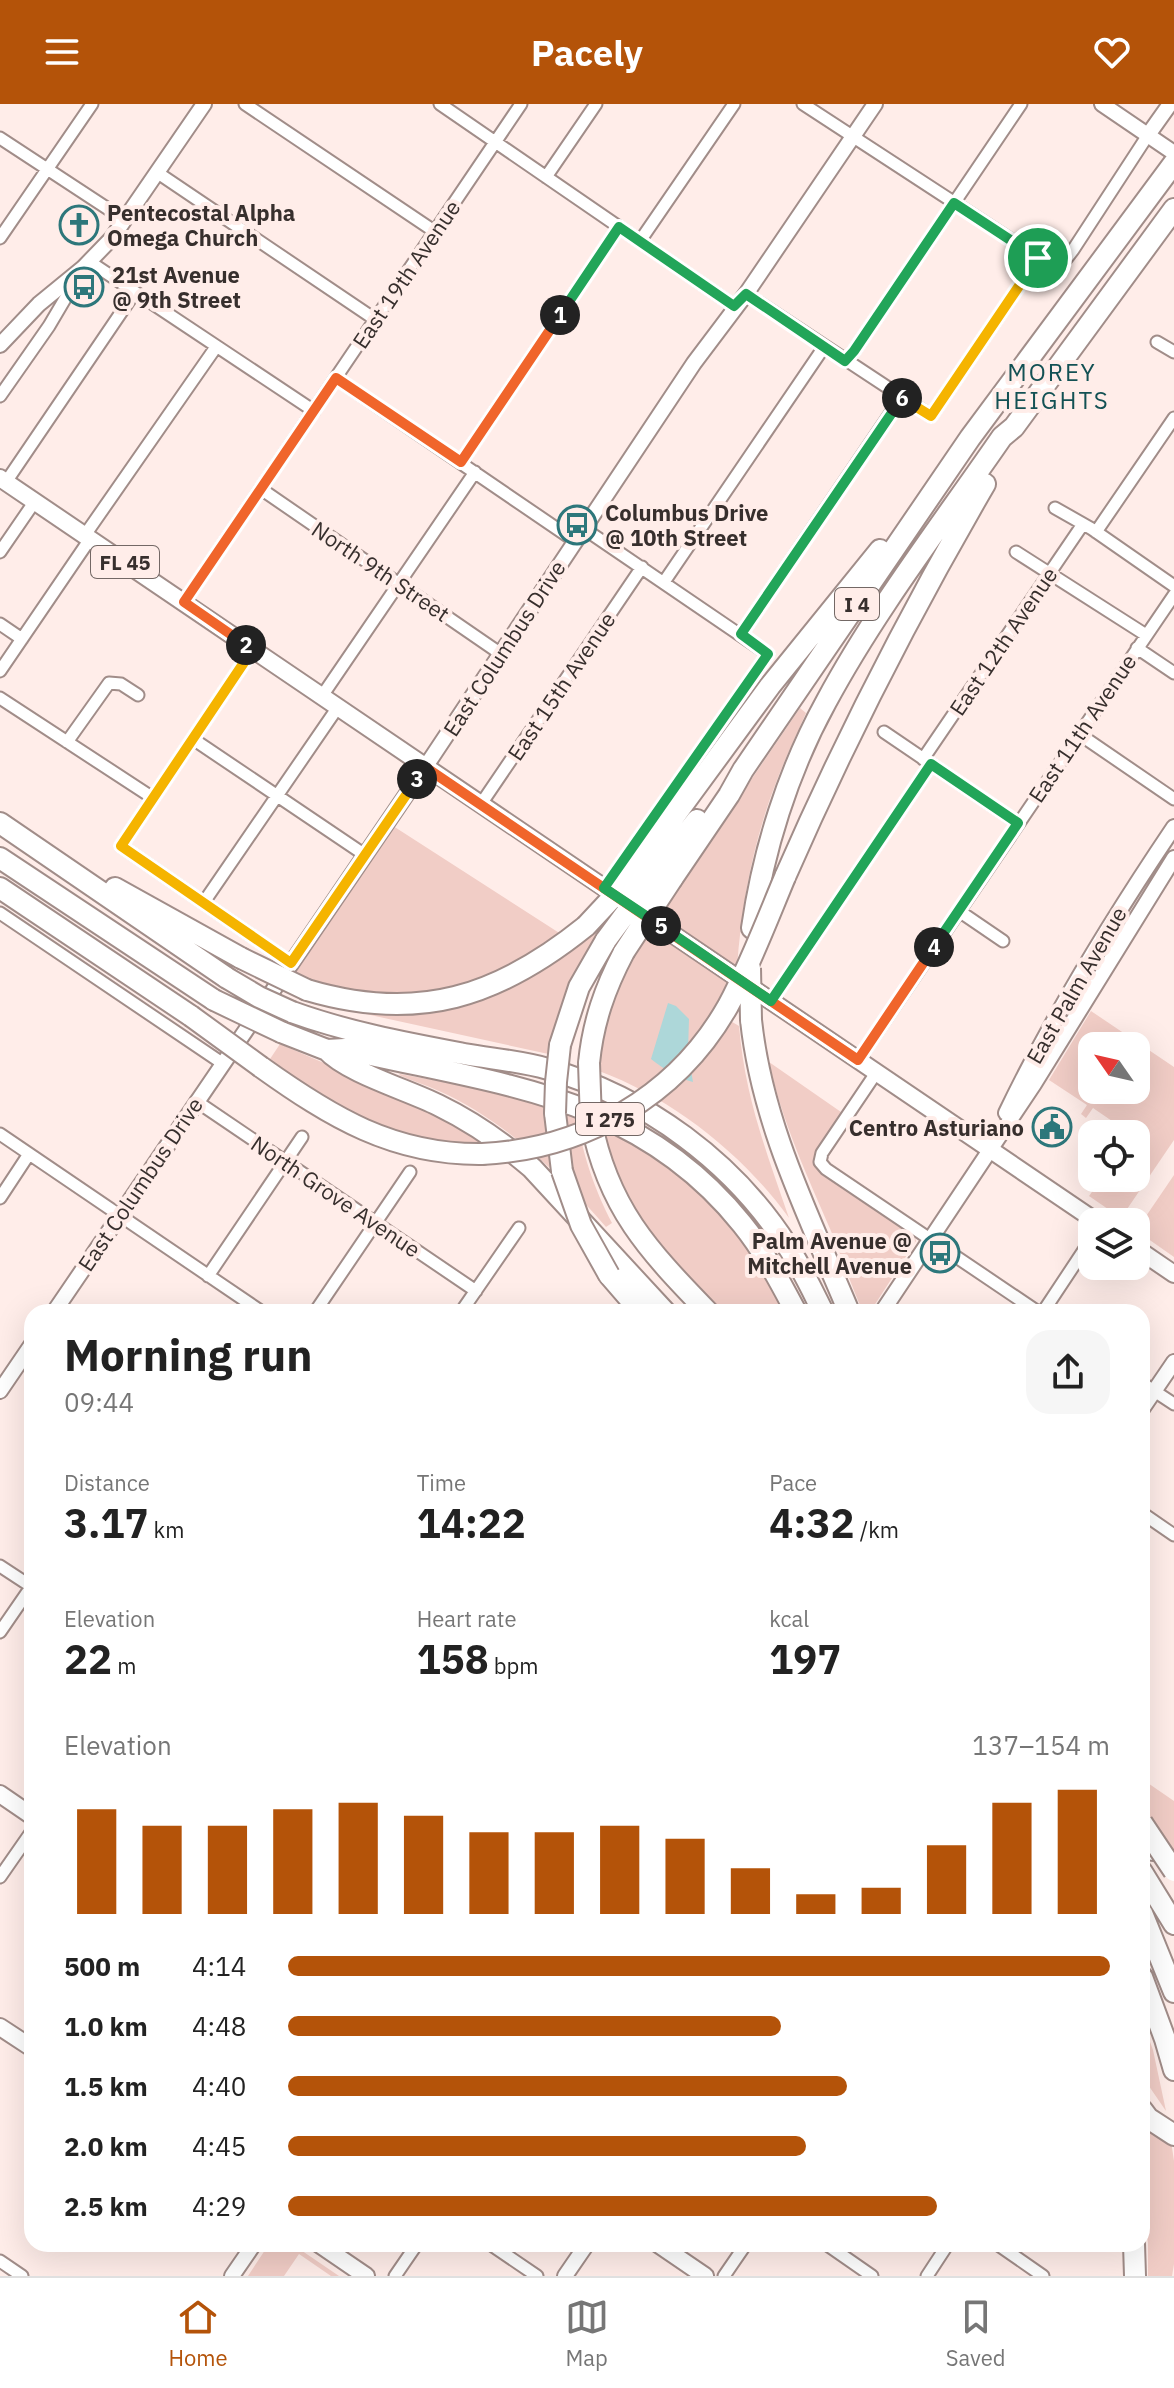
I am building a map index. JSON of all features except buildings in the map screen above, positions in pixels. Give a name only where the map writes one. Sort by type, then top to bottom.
[{"type":"highway","name":"I 4","points":[[658,869],[729,795],[970,438],[1172,162]]},
{"type":"highway","points":[[845,1304],[773,1129],[762,1087],[751,1020],[750,966],[755,903],[776,821],[824,704],[854,653],[1002,437],[1014,427],[1174,209]]},
{"type":"highway","points":[[0,888],[191,1016],[320,1108],[374,1135],[430,1151],[482,1154],[548,1146],[582,1134],[625,1112],[668,1080],[707,1038],[728,1005],[809,823],[882,673],[939,562],[1009,446],[1014,427]]},
{"type":"highway","points":[[634,1304],[609,1275],[584,1233],[562,1171],[555,1113],[560,1045],[579,987],[606,940],[658,869],[770,686],[970,438]]},
{"type":"highway","name":"I 275","points":[[0,823],[227,978],[292,1012],[326,1024],[546,1069],[624,1098],[688,1139],[734,1180],[787,1246],[819,1304]]},
{"type":"highway","points":[[45,854],[86,871],[241,958],[307,990],[384,1005],[453,998],[499,983],[546,957],[586,926],[614,896],[658,869]]},
{"type":"highway","name":"I 275","points":[[0,858],[214,1000],[281,1032],[327,1050],[345,1049],[530,1090],[637,1132],[693,1173],[744,1225],[772,1266],[792,1304]]},
{"type":"highway","points":[[658,869],[597,1012],[589,1063],[591,1121],[605,1173],[632,1226],[658,1260],[700,1304]]},
{"type":"highway","points":[[327,1050],[337,1060],[441,1106],[484,1130],[508,1148],[532,1168],[658,1304]]},
{"type":"highway","points":[[1150,1848],[1157,1869],[1156,1895],[1174,1924]]},
{"type":"highway","points":[[1150,1933],[1174,1992]]},
{"type":"highway","points":[[1150,1999],[1174,2070]]},
{"type":"highway","points":[[1150,2119],[1174,2135]]},
{"type":"main road","points":[[0,345],[39,304],[86,265],[112,238],[204,104]]},
{"type":"main road","name":"East Columbus Drive","points":[[59,1304],[425,767],[579,534],[875,104]]},
{"type":"main road","points":[[1102,104],[1148,135],[1172,162]]},
{"type":"main road","points":[[1148,135],[1170,104]]},
{"type":"main road","name":"FL 45","points":[[3,480],[1078,1209]]},
{"type":"main road","name":"East Palm Avenue","points":[[989,1149],[1026,1071],[1131,893],[1174,827]]},
{"type":"main road","name":"East Palm Avenue","points":[[887,1304],[1034,1084],[1174,858]]},
{"type":"main road","points":[[1150,1258],[1174,1274]]},
{"type":"main road","points":[[0,1391],[24,1358]]},
{"type":"main road","points":[[1150,1385],[1174,1362]]},
{"type":"main road","points":[[0,1794],[24,1810]]},
{"type":"main road","points":[[0,2027],[24,2043]]},
{"type":"main road","points":[[232,2276],[248,2252]]},
{"type":"main road","points":[[331,2252],[366,2276]]},
{"type":"main road","points":[[565,2276],[582,2252]]},
{"type":"main road","points":[[670,2252],[705,2276]]},
{"type":"street","points":[[0,238],[92,104]]},
{"type":"street","points":[[245,104],[434,231]]},
{"type":"street","points":[[440,104],[734,306]]},
{"type":"street","name":"East 19th Avenue","points":[[184,602],[521,104]]},
{"type":"street","points":[[546,177],[596,104]]},
{"type":"street","points":[[640,241],[734,104]]},
{"type":"street","points":[[803,104],[1053,267],[1063,263],[1148,135]]},
{"type":"street","points":[[845,361],[1021,104]]},
{"type":"street","points":[[0,138],[125,220]]},
{"type":"street","points":[[158,173],[376,320]]},
{"type":"street","points":[[461,462],[619,227]]},
{"type":"street","points":[[746,294],[931,416],[1038,258]]},
{"type":"street","points":[[0,396],[49,326],[86,265],[135,292],[314,411]]},
{"type":"street","points":[[3,480],[135,292]]},
{"type":"street","points":[[1157,342],[1174,352]]},
{"type":"street","points":[[0,671],[216,347]]},
{"type":"street","points":[[664,582],[824,347]]},
{"type":"street","points":[[336,378],[475,472],[579,534],[642,567],[768,654],[604,888]]},
{"type":"street","points":[[741,634],[901,398]]},
{"type":"street","points":[[1096,532],[1174,418]]},
{"type":"street","points":[[322,696],[475,472]]},
{"type":"street","name":"North 9th Street","points":[[261,489],[501,654]]},
{"type":"street","points":[[0,552],[35,501]]},
{"type":"street","points":[[1055,508],[1096,532],[1174,586]]},
{"type":"street","name":"East 12th Avenue","points":[[771,1001],[1083,524]]},
{"type":"street","points":[[1016,552],[1146,635]]},
{"type":"street","name":"East 15th Avenue","points":[[481,804],[642,567]]},
{"type":"street","name":"East 11th Avenue","points":[[858,1060],[1174,595]]},
{"type":"street","points":[[0,624],[22,639]]},
{"type":"street","points":[[1137,648],[1174,673]]},
{"type":"street","points":[[253,649],[121,846],[291,963]]},
{"type":"street","points":[[67,742],[109,683],[121,684],[138,695]]},
{"type":"street","points":[[0,698],[153,798]]},
{"type":"street","points":[[204,902],[338,707]]},
{"type":"street","points":[[884,732],[1018,823]]},
{"type":"street","points":[[1079,734],[1174,799]]},
{"type":"street","points":[[193,739],[365,855]]},
{"type":"street","points":[[959,911],[1003,941]]},
{"type":"street","points":[[0,913],[222,1063]]},
{"type":"street","points":[[876,1073],[822,1153],[820,1162],[1028,1304]]},
{"type":"street","name":"North Grove Avenue","points":[[196,1101],[476,1291]]},
{"type":"street","points":[[0,1134],[250,1304]]},
{"type":"street","points":[[208,1276],[302,1137]]},
{"type":"street","points":[[0,1198],[29,1154]]},
{"type":"street","points":[[320,1304],[410,1172]]},
{"type":"street","points":[[467,1304],[519,1228]]},
{"type":"street","points":[[1046,1304],[1078,1258]]},
{"type":"street","points":[[1150,1388],[1174,1404]]},
{"type":"street","points":[[1150,1518],[1174,1535]]},
{"type":"street","points":[[0,1566],[24,1582]]},
{"type":"street","points":[[0,1632],[24,1598]]},
{"type":"street","points":[[0,1877],[24,1842]]},
{"type":"street","points":[[1150,1854],[1174,1858]]},
{"type":"street","points":[[395,2276],[412,2252]]},
{"type":"street","points":[[502,2252],[537,2276]]},
{"type":"street","points":[[724,2276],[740,2252]]},
{"type":"street","points":[[838,2252],[872,2276]]},
{"type":"street","points":[[927,2276],[943,2252]]},
{"type":"street","points":[[1008,2252],[1043,2276]]},
{"type":"street","points":[[0,2261],[22,2276]]},
{"type":"shaded area","points":[[800,708],[806,713],[770,798],[756,845],[742,917],[737,967],[659,915]]},
{"type":"shaded area","points":[[390,824],[564,936],[507,973],[432,994],[370,995],[311,981],[291,972]]},
{"type":"shaded area","points":[[651,928],[733,983],[717,1013],[739,1026],[751,1100],[789,1218],[751,1172],[704,1131],[653,1096],[599,1071],[606,1020],[620,978]]},
{"type":"shaded area","points":[[592,929],[601,936],[553,1055],[343,1009],[344,1006],[410,1011]]},
{"type":"shaded area","points":[[1091,1011],[1122,1032],[1078,1032]]},
{"type":"shaded area","points":[[1078,1032],[1078,1099],[1049,1080]]},
{"type":"shaded area","points":[[280,1044],[428,1108],[493,1147],[403,1136],[341,1110],[268,1062]]},
{"type":"shaded area","points":[[1150,1051],[1174,1067],[1174,1140],[1150,1175],[1150,1120],[1111,1120],[1093,1108],[1086,1118],[1081,1114],[1087,1105],[1150,1104]]},
{"type":"shaded area","points":[[769,1062],[841,1112],[819,1147],[820,1170],[914,1235],[916,1241],[875,1304],[860,1304],[781,1106]]},
{"type":"shaded area","points":[[400,1074],[488,1090],[576,1114],[590,1170],[612,1223],[606,1227],[550,1168],[486,1117]]},
{"type":"shaded area","points":[[612,1130],[651,1154],[704,1196],[734,1229],[782,1304],[714,1304],[680,1270],[642,1224],[615,1168],[603,1132]]},
{"type":"shaded area","points":[[1174,1175],[1174,1257],[1150,1240],[1150,1210]]},
{"type":"shaded area","points":[[1092,1192],[1139,1192],[1128,1208],[1106,1208],[1089,1196]]},
{"type":"shaded area","points":[[1150,1784],[1174,1801],[1174,1850],[1167,1848],[1150,1824]]},
{"type":"shaded area","points":[[1150,2042],[1153,2050],[1166,2111],[1150,2088]]},
{"type":"shaded area","points":[[1150,2112],[1170,2134],[1174,2161],[1174,2264],[1172,2276],[1148,2276]]},
{"type":"shaded area","points":[[264,2252],[304,2252],[339,2276],[331,2276],[299,2254],[284,2276],[248,2276]]},
{"type":"water","points":[[668,1003],[676,1006],[689,1019],[688,1052],[693,1082],[671,1073],[651,1059]]},
{"type":"place","name":"Pentecostal Alpha Omega Church","points":[[79,225]]},
{"type":"place","name":"21st Avenue @ 9th Street","points":[[84,287]]},
{"type":"place","name":"Columbus Drive @ 10th Street","points":[[577,525]]},
{"type":"place","name":"Centro Asturiano","points":[[1052,1127]]},
{"type":"place","name":"Palm Avenue @ Mitchell Avenue","points":[[940,1253]]},
{"type":"district","name":"MOREY HEIGHTS","points":[[1052,386]]},
{"type":"route","points":[[954,203],[1038,258],[931,416],[901,398],[741,634],[768,654],[604,888],[771,1001],[931,764],[1010,817],[1018,823],[858,1060],[425,767],[291,963],[121,846],[253,649],[184,602],[336,378],[461,462],[619,227],[734,306],[746,294],[845,361],[954,203]]}]
